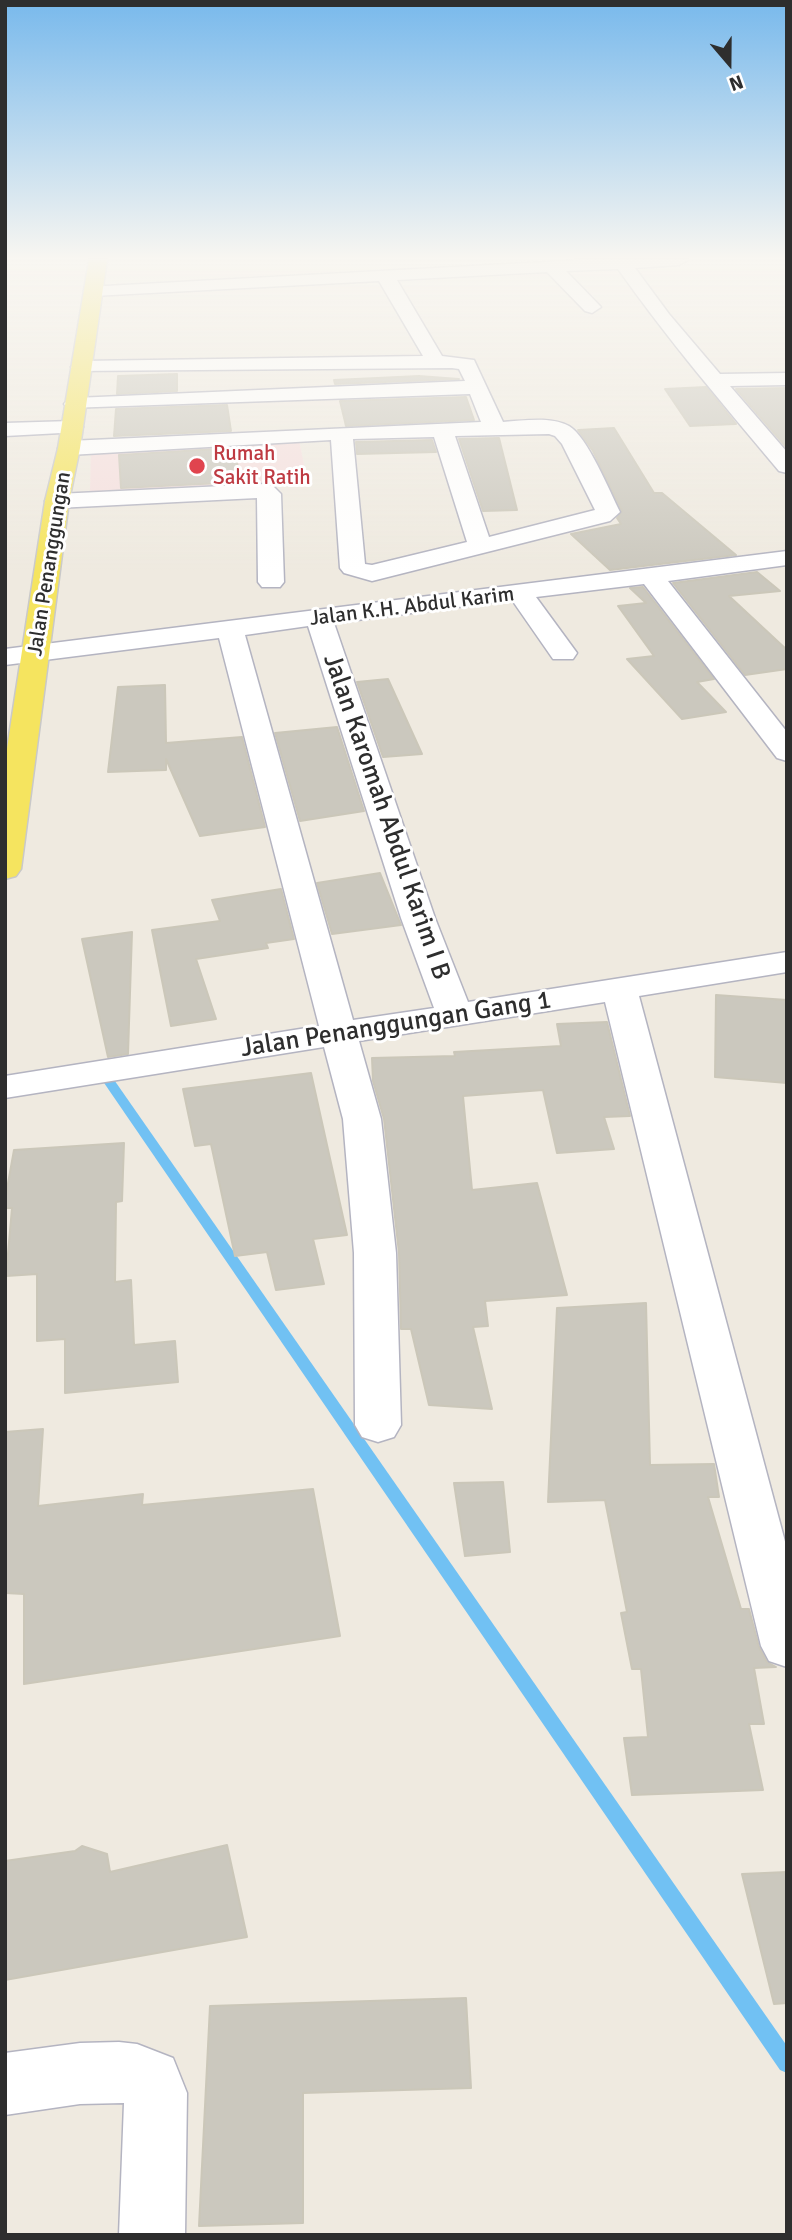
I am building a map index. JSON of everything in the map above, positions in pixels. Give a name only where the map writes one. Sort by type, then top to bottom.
[{"type":"main road","name":"Jalan Penanggungan","points":[[6,861],[57,501],[81,367]]},
{"type":"street","points":[[81,367],[256,365]]},
{"type":"street","points":[[467,365],[494,427]]},
{"type":"street","points":[[701,365],[787,466]]},
{"type":"street","points":[[713,380],[787,379]]},
{"type":"street","points":[[5,430],[478,387]]},
{"type":"street","points":[[72,426],[341,433],[540,427],[563,431],[608,512],[602,516],[481,548],[372,573],[355,570],[341,433]]},
{"type":"street","points":[[442,429],[481,548]]},
{"type":"street","points":[[57,501],[265,491],[269,494],[271,582]]},
{"type":"street","name":"Jalan K.H. Abdul Karim","points":[[5,657],[785,560]]},
{"type":"street","points":[[651,576],[781,736]]},
{"type":"street","points":[[520,593],[563,653]]},
{"type":"street","name":"Jalan Karomah Abdul Karim I B","points":[[319,618],[414,905],[455,1014]]},
{"type":"street","points":[[230,630],[362,1119],[374,1240],[378,1425]]},
{"type":"street","name":"Jalan Penanggungan Gang 1","points":[[5,1087],[787,962]]},
{"type":"street","points":[[620,990],[787,1646]]},
{"type":"street","points":[[5,2084],[116,2071],[139,2074],[151,2080],[156,2093],[152,2235]]},
{"type":"shaded area","name":"Rumah Sakit Ratih","points":[[299,440],[308,484],[90,493],[91,448]]},
{"type":"building","points":[[177,374],[177,391],[117,394],[118,376]]},
{"type":"building","points":[[419,376],[459,379],[335,384],[334,380]]},
{"type":"building","points":[[706,387],[736,424],[690,426],[665,389]]},
{"type":"building","points":[[787,388],[787,448],[736,389]]},
{"type":"building","points":[[466,397],[474,420],[346,426],[340,401]]},
{"type":"building","points":[[227,405],[231,431],[114,436],[116,409]]},
{"type":"building","points":[[614,428],[654,493],[662,493],[736,555],[610,570],[571,534],[621,524],[617,518],[622,511],[593,451],[578,430]]},
{"type":"building","points":[[499,438],[517,510],[483,511],[459,439]]},
{"type":"building","points":[[432,440],[436,452],[357,454],[356,442]]},
{"type":"building","points":[[234,448],[241,482],[121,488],[119,455]]},
{"type":"building","points":[[757,572],[780,591],[729,596],[787,650],[787,669],[745,675],[673,583]]},
{"type":"building","points":[[643,587],[714,679],[697,682],[726,712],[682,719],[627,659],[654,656],[618,606],[646,603],[630,588]]},
{"type":"building","points":[[388,679],[422,754],[383,757],[357,682]]},
{"type":"building","points":[[165,685],[166,743],[242,737],[265,827],[200,836],[166,759],[166,770],[108,772],[118,687]]},
{"type":"building","points":[[337,727],[364,811],[300,821],[275,733]]},
{"type":"building","points":[[380,873],[401,925],[332,934],[317,883]]},
{"type":"building","points":[[281,889],[294,939],[266,943],[268,948],[196,959],[216,1019],[171,1026],[152,930],[220,921],[212,900]]},
{"type":"building","points":[[132,932],[128,1054],[108,1057],[82,939]]},
{"type":"building","points":[[716,995],[787,1000],[787,1083],[715,1077]]},
{"type":"building","points":[[607,1022],[630,1116],[604,1117],[614,1149],[557,1153],[543,1090],[463,1096],[472,1190],[537,1183],[567,1295],[485,1301],[488,1326],[473,1327],[492,1409],[429,1405],[411,1329],[401,1329],[399,1253],[384,1119],[373,1081],[372,1058],[455,1056],[454,1052],[561,1046],[557,1024]]},
{"type":"building","points":[[311,1073],[347,1235],[313,1239],[324,1284],[276,1290],[267,1252],[235,1256],[211,1144],[195,1146],[183,1089]]},
{"type":"building","points":[[124,1143],[122,1201],[116,1202],[115,1282],[131,1280],[134,1345],[175,1341],[178,1382],[65,1393],[65,1339],[37,1341],[37,1274],[6,1276],[12,1208],[5,1208],[5,1200],[14,1150]]},
{"type":"building","points":[[646,1303],[650,1465],[714,1464],[719,1497],[708,1497],[741,1609],[749,1609],[759,1647],[767,1662],[776,1667],[754,1668],[764,1724],[749,1724],[763,1790],[632,1795],[624,1738],[648,1737],[641,1669],[632,1669],[621,1613],[627,1612],[605,1500],[548,1502],[557,1308]]},
{"type":"building","points":[[43,1429],[38,1506],[143,1494],[142,1505],[313,1489],[340,1636],[24,1684],[24,1594],[5,1593],[5,1432]]},
{"type":"building","points":[[503,1482],[510,1552],[465,1556],[454,1483]]},
{"type":"building","points":[[227,1845],[247,1937],[5,1980],[5,1861],[75,1851],[82,1846],[107,1854],[110,1872]]},
{"type":"building","points":[[787,1872],[787,2003],[774,2004],[742,1874]]},
{"type":"building","points":[[466,1998],[471,2088],[303,2093],[303,2223],[199,2226],[210,2006]]},
{"type":"waterway","points":[[106,1077],[787,2063]]},
{"type":"place","name":"Rumah Sakit Ratih","points":[[197,466]]}]
